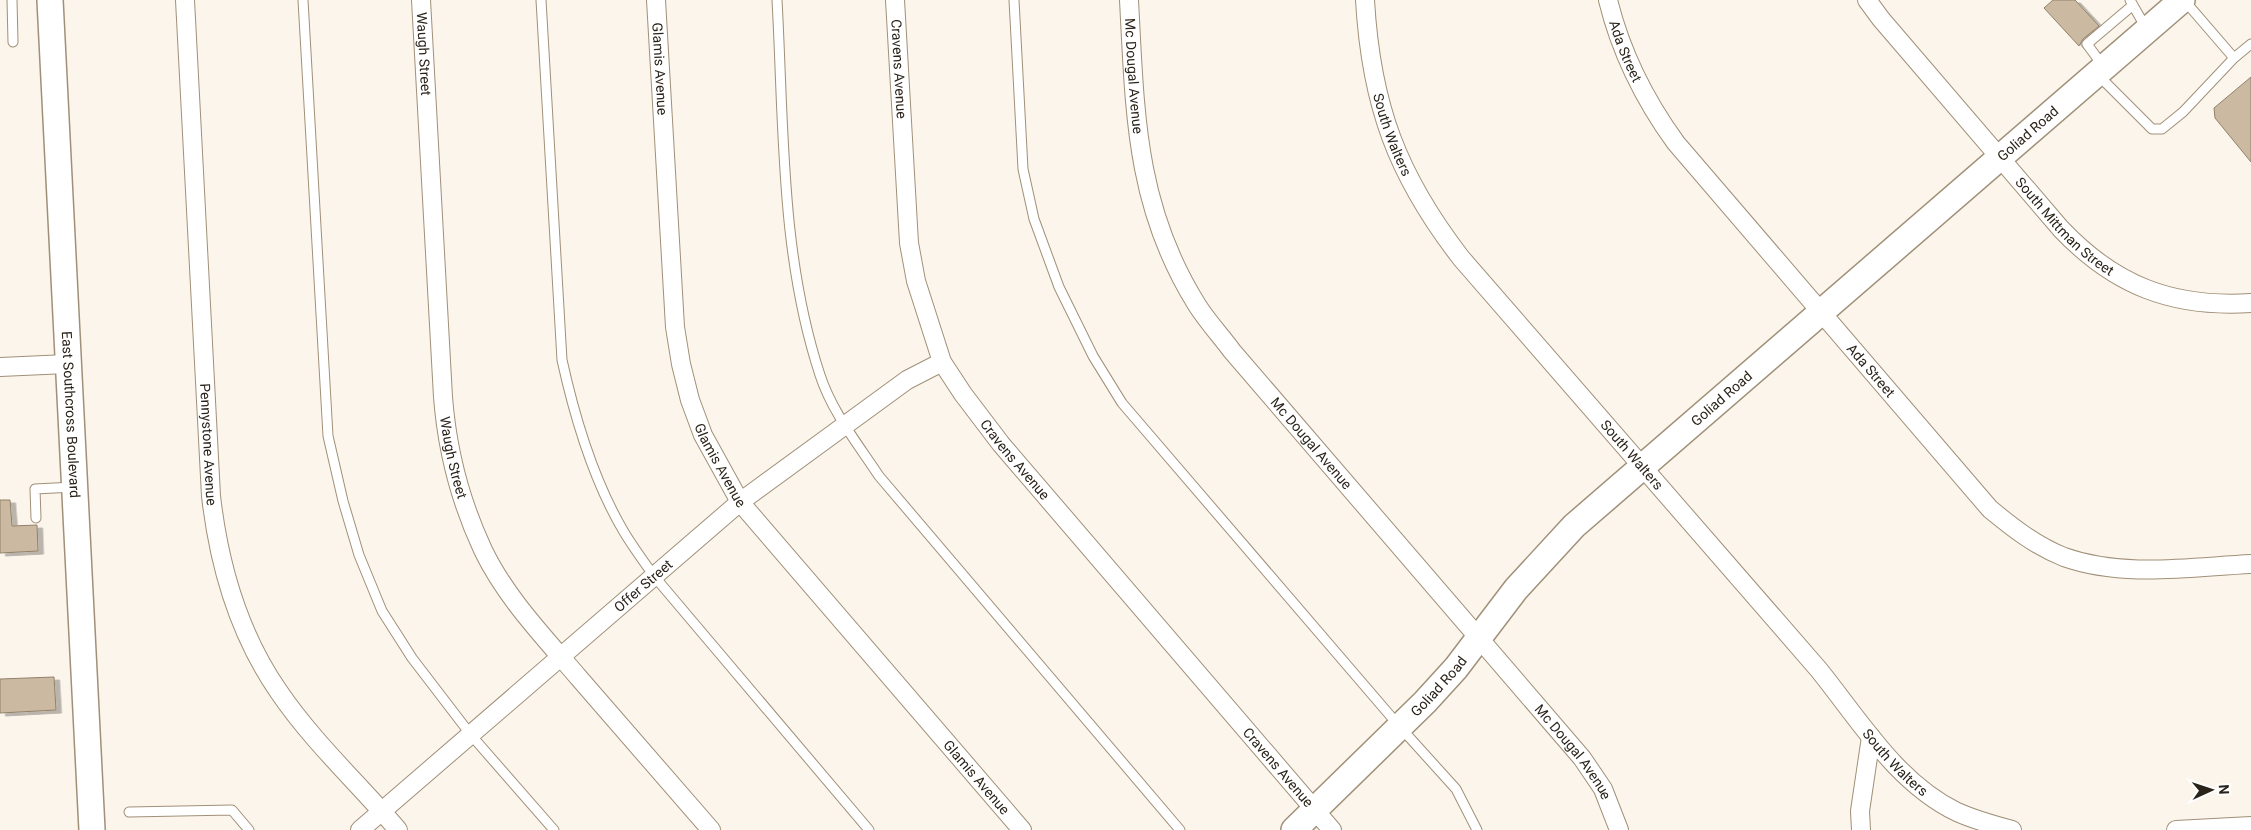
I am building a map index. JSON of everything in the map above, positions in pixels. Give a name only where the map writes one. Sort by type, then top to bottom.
[{"type":"main road","name":"East Southcross Boulevard","points":[[50,0],[92,830]]},
{"type":"main road","name":"Goliad Road","points":[[1294,830],[1400,727],[1456,668],[1478,637],[1549,551],[1574,526],[1641,466],[2183,0]]},
{"type":"street","name":"Pennystone Avenue","points":[[185,0],[211,496],[216,538],[225,578],[239,618],[257,656],[279,692],[302,722],[398,830]]},
{"type":"street","name":"Waugh Street","points":[[421,0],[446,434],[467,510],[484,550],[512,597],[561,657],[711,830]]},
{"type":"street","name":"Glamis Avenue","points":[[656,0],[675,327],[681,364],[690,400],[703,435],[740,502],[1022,830]]},
{"type":"street","name":"Cravens Avenue","points":[[895,0],[909,243],[916,281],[942,362],[963,394],[1001,444],[1332,830]]},
{"type":"street","name":"Mc Dougal Avenue","points":[[1129,0],[1135,116],[1141,159],[1150,200],[1164,240],[1198,306],[1232,351],[1593,773],[1611,805],[1619,830]]},
{"type":"street","name":"South Walters","points":[[1365,0],[1367,36],[1373,77],[1383,116],[1397,155],[1415,191],[1436,226],[1461,258],[1819,670],[1871,738],[1902,773],[1937,800],[1976,820],[2012,830]]},
{"type":"street","name":"Ada Street","points":[[1608,0],[1623,50],[1637,83],[1655,114],[1676,143],[1990,509],[2033,541],[2063,556],[2102,567],[2146,569],[2251,564]]},
{"type":"street","name":"South Mittman Street","points":[[1867,0],[2000,159],[2077,246],[2113,273],[2153,293],[2175,299],[2220,305],[2251,303]]},
{"type":"street","name":"Offer Street","points":[[360,830],[740,502],[906,380],[942,362]]},
{"type":"street","points":[[0,367],[67,364]]},
{"type":"street","points":[[1861,830],[1860,811],[1871,738]]},
{"type":"street","points":[[2176,830],[2251,826]]},
{"type":"lane","points":[[12,0],[13,42]]},
{"type":"lane","points":[[303,0],[328,436],[343,502],[359,555],[382,611],[412,658],[471,735],[554,830]]},
{"type":"lane","points":[[541,0],[562,360],[574,413],[596,474],[624,531],[654,576],[869,830]]},
{"type":"lane","points":[[777,0],[788,219],[796,282],[820,376],[844,425],[879,476],[1180,830]]},
{"type":"lane","points":[[1014,0],[1024,177],[1034,219],[1059,287],[1093,356],[1122,402],[1400,727],[1456,789],[1477,830]]},
{"type":"lane","points":[[2183,0],[2234,58]]},
{"type":"lane","points":[[2147,30],[2132,2],[2087,44],[2101,71],[2152,129],[2162,129],[2183,112],[2234,58],[2251,44]]},
{"type":"lane","points":[[36,518],[35,489],[74,486]]},
{"type":"lane","points":[[129,812],[232,810],[249,830]]},
{"type":"building","points":[[2053,0],[2075,0],[2099,26],[2083,39],[2079,46],[2044,8]]},
{"type":"building","points":[[2251,77],[2251,162],[2215,118],[2214,108]]},
{"type":"building","points":[[0,500],[10,500],[12,526],[37,525],[38,551],[0,553]]},
{"type":"building","points":[[54,677],[56,710],[0,713],[0,679]]}]
